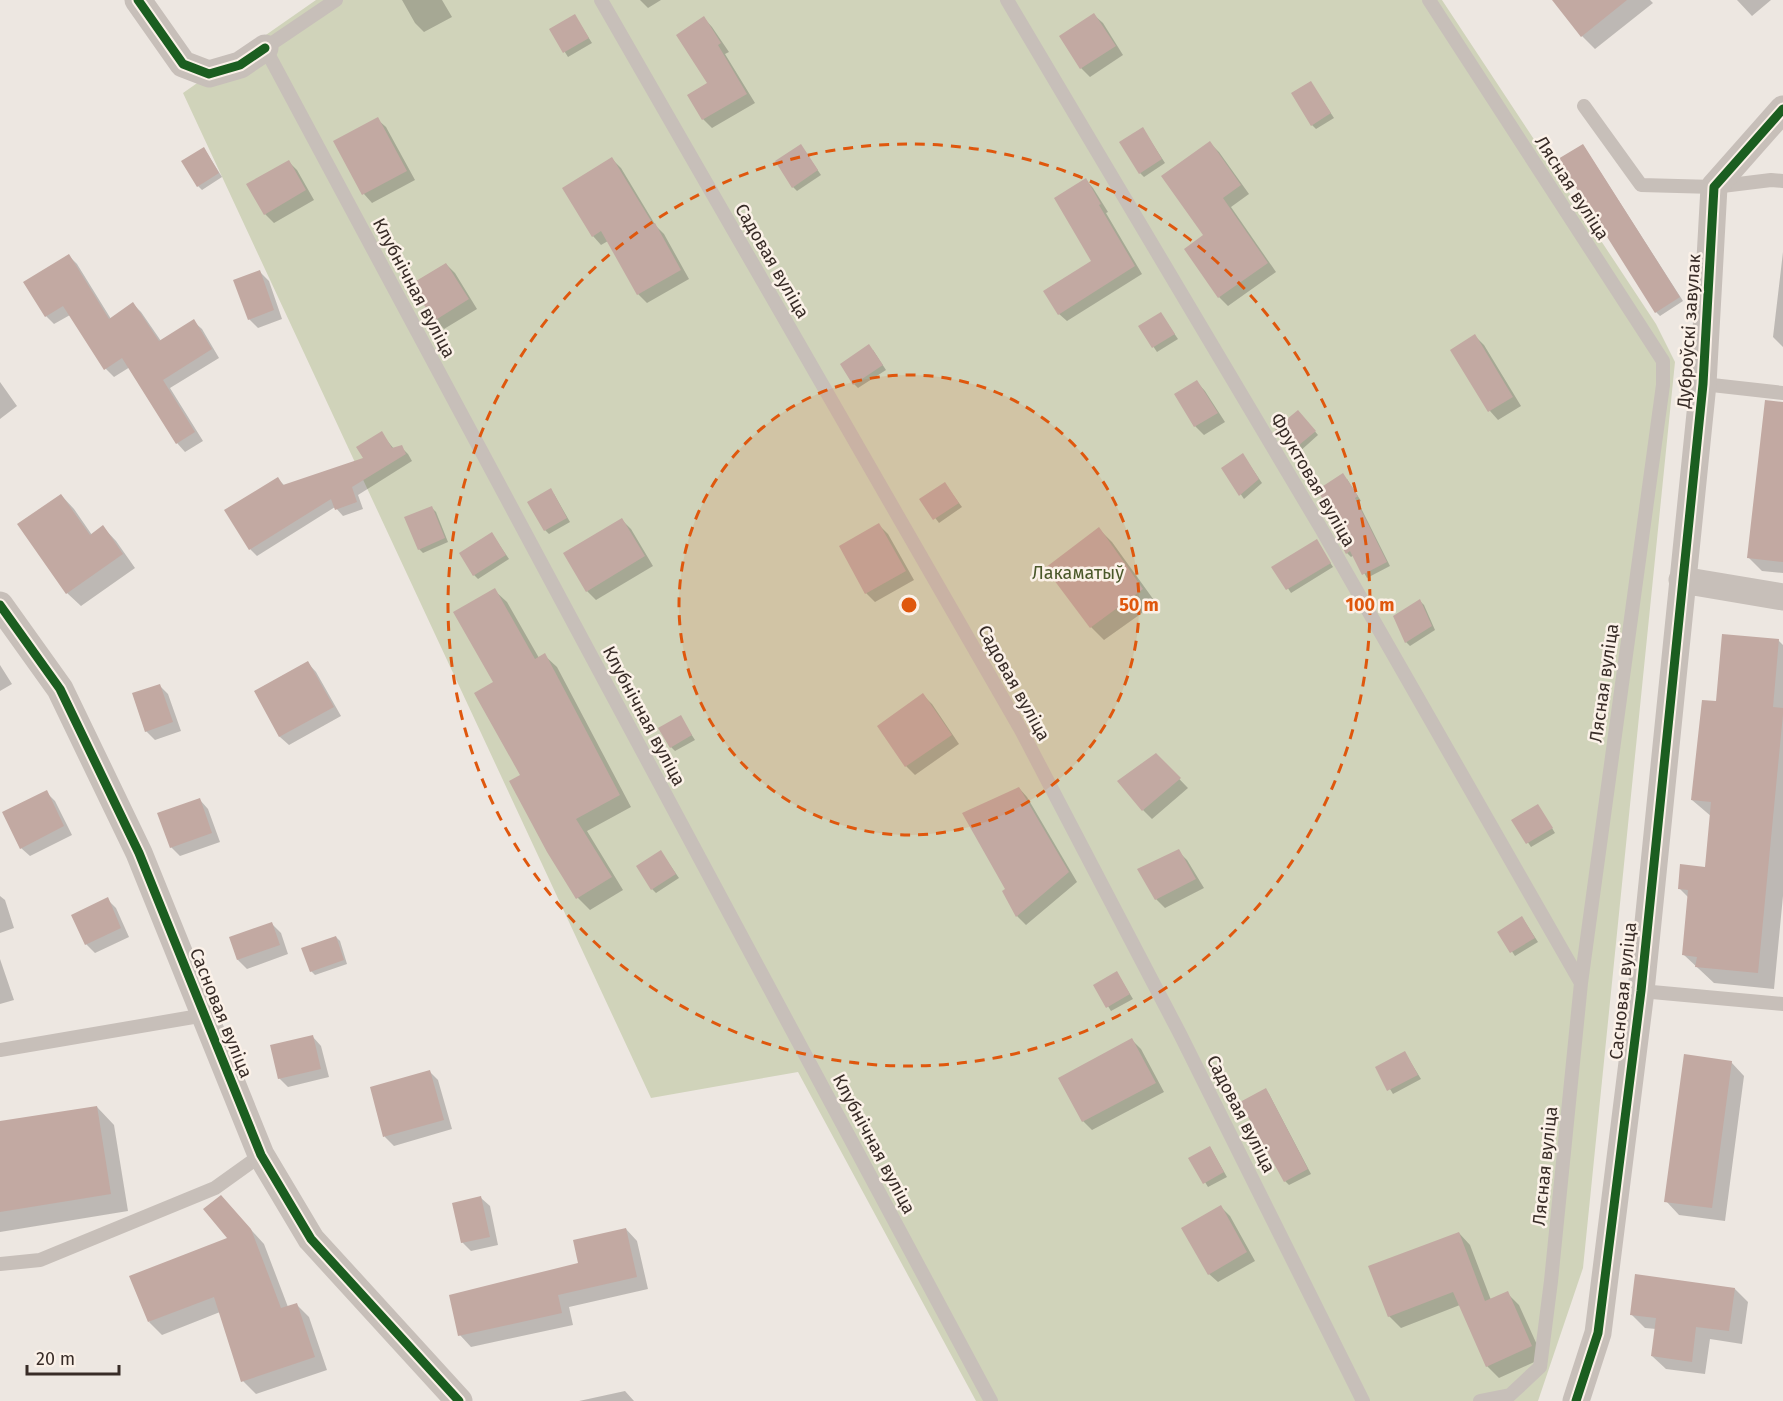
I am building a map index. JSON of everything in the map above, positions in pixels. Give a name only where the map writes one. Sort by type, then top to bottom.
[{"type":"street","points":[[138,0],[183,64],[209,74],[240,65],[265,48]]},
{"type":"street","points":[[1714,187],[1783,109]]},
{"type":"street","name":"Дуброўскі завулак","points":[[1683,580],[1703,384],[1714,187]]},
{"type":"street","points":[[1683,580],[1783,597]]},
{"type":"street","name":"Сасновая вуліца","points":[[1576,1401],[1598,1333],[1641,991],[1683,580]]},
{"type":"street","name":"Сасновая вуліца","points":[[0,605],[60,689],[139,853],[261,1155],[311,1239],[459,1401]]},
{"type":"lane","points":[[265,48],[336,0]]},
{"type":"lane","name":"Садовая вуліца","points":[[601,0],[1021,730],[1180,1034],[1363,1401]]},
{"type":"lane","name":"Фруктовая вуліца","points":[[1008,0],[1322,530],[1581,983]]},
{"type":"lane","name":"Лясная вуліца","points":[[1429,0],[1663,361],[1663,385],[1581,983],[1551,1281],[1540,1367],[1510,1395],[1480,1401]]},
{"type":"lane","name":"Клубнічная вуліца","points":[[265,48],[991,1401]]},
{"type":"lane","points":[[1584,106],[1641,185],[1714,187],[1771,180],[1783,181]]},
{"type":"lane","points":[[1703,384],[1783,393]]},
{"type":"lane","points":[[1641,991],[1783,1004]]},
{"type":"lane","points":[[0,1050],[205,1015]]},
{"type":"lane","points":[[0,1264],[40,1260],[215,1188],[261,1155]]},
{"type":"green space","name":"Лакаматыў","points":[[316,0],[1442,0],[1656,324],[1675,362],[1583,1268],[1538,1401],[976,1401],[798,1072],[651,1098],[183,93]]},
{"type":"building","points":[[1552,0],[1627,0],[1581,37]]},
{"type":"building","points":[[1094,13],[1116,46],[1080,69],[1059,36]]},
{"type":"building","points":[[575,14],[589,38],[563,53],[549,29]]},
{"type":"building","points":[[704,16],[721,43],[718,45],[747,94],[702,120],[687,95],[707,83],[676,35]]},
{"type":"building","points":[[1311,81],[1331,113],[1311,126],[1291,93]]},
{"type":"building","points":[[378,117],[407,171],[362,195],[333,141]]},
{"type":"building","points":[[1143,127],[1162,159],[1139,174],[1119,142]]},
{"type":"building","points":[[1210,141],[1241,185],[1223,198],[1268,263],[1218,298],[1184,249],[1203,235],[1161,176]]},
{"type":"building","points":[[801,144],[818,170],[792,188],[775,161]]},
{"type":"building","points":[[1583,144],[1680,297],[1655,313],[1558,159]]},
{"type":"building","points":[[204,147],[219,173],[197,187],[181,161]]},
{"type":"building","points":[[612,157],[653,224],[655,223],[681,270],[637,295],[601,231],[592,237],[562,188]]},
{"type":"building","points":[[289,160],[306,190],[264,215],[246,184]]},
{"type":"building","points":[[1086,178],[1135,266],[1058,315],[1043,291],[1091,261],[1054,198]]},
{"type":"building","points":[[69,254],[109,319],[133,302],[159,341],[194,319],[212,349],[163,380],[195,432],[176,444],[122,358],[104,370],[63,306],[45,317],[23,282]]},
{"type":"building","points":[[446,263],[469,299],[434,321],[411,284]]},
{"type":"building","points":[[260,270],[274,310],[248,320],[233,280]]},
{"type":"building","points":[[1161,312],[1175,334],[1152,348],[1138,326]]},
{"type":"building","points":[[1475,334],[1513,397],[1488,412],[1450,350]]},
{"type":"building","points":[[869,344],[883,365],[853,385],[840,364]]},
{"type":"building","points":[[1197,380],[1218,413],[1194,427],[1174,394]]},
{"type":"building","points":[[1765,400],[1783,402],[1783,562],[1747,558]]},
{"type":"building","points":[[1298,410],[1316,431],[1293,450],[1275,429]]},
{"type":"building","points":[[382,431],[392,448],[402,445],[406,454],[352,487],[357,502],[335,510],[331,499],[249,550],[224,510],[278,477],[283,485],[363,458],[356,447]]},
{"type":"building","points":[[1243,453],[1259,479],[1239,496],[1221,468]]},
{"type":"building","points":[[1343,473],[1358,496],[1355,498],[1387,562],[1362,575],[1350,551],[1346,554],[1332,529],[1339,525],[1317,490]]},
{"type":"building","points":[[945,482],[959,503],[933,520],[919,499]]},
{"type":"building","points":[[551,488],[567,518],[544,531],[527,502]]},
{"type":"building","points":[[61,494],[90,535],[103,525],[123,554],[66,594],[17,524]]},
{"type":"building","points":[[432,506],[445,538],[418,550],[404,517]]},
{"type":"building","points":[[622,518],[645,556],[586,592],[563,553]]},
{"type":"building","points":[[879,523],[906,571],[865,594],[839,546]]},
{"type":"building","points":[[1099,527],[1143,589],[1090,628],[1045,568]]},
{"type":"building","points":[[492,532],[506,555],[473,576],[459,553]]},
{"type":"building","points":[[1317,539],[1331,563],[1286,590],[1271,567]]},
{"type":"building","points":[[495,588],[535,659],[545,653],[620,795],[576,819],[612,877],[576,899],[547,852],[509,781],[520,775],[474,693],[493,682],[453,612]]},
{"type":"building","points":[[1420,599],[1432,626],[1405,643],[1393,616]]},
{"type":"building","points":[[1722,634],[1779,639],[1773,707],[1783,708],[1783,714],[1758,973],[1695,967],[1697,957],[1682,955],[1688,890],[1678,889],[1680,864],[1705,867],[1711,802],[1691,800],[1702,700],[1716,701]]},
{"type":"building","points":[[308,661],[334,707],[279,737],[254,691]]},
{"type":"building","points":[[160,684],[173,722],[145,732],[132,693]]},
{"type":"building","points":[[923,693],[952,735],[905,767],[877,726]]},
{"type":"building","points":[[681,715],[692,735],[670,748],[658,728]]},
{"type":"building","points":[[1156,753],[1181,778],[1142,811],[1117,781]]},
{"type":"building","points":[[1019,787],[1069,872],[1016,917],[1002,891],[1005,889],[962,813]]},
{"type":"building","points":[[47,790],[64,826],[20,849],[2,812]]},
{"type":"building","points":[[200,798],[212,833],[170,848],[157,813]]},
{"type":"building","points":[[1538,804],[1553,828],[1526,844],[1511,820]]},
{"type":"building","points":[[1179,849],[1196,879],[1155,900],[1137,869]]},
{"type":"building","points":[[661,850],[676,874],[651,890],[636,866]]},
{"type":"building","points":[[108,897],[121,928],[85,945],[71,915]]},
{"type":"building","points":[[1522,916],[1535,938],[1510,953],[1497,932]]},
{"type":"building","points":[[272,922],[280,945],[237,960],[229,937]]},
{"type":"building","points":[[336,936],[344,960],[310,972],[301,948]]},
{"type":"building","points":[[1117,971],[1130,994],[1106,1008],[1093,985]]},
{"type":"building","points":[[313,1035],[321,1069],[278,1079],[270,1045]]},
{"type":"building","points":[[1132,1038],[1156,1083],[1082,1122],[1058,1078]]},
{"type":"building","points":[[1405,1051],[1418,1075],[1387,1091],[1375,1067]]},
{"type":"building","points":[[1684,1054],[1732,1061],[1712,1208],[1664,1202]]},
{"type":"building","points":[[430,1070],[444,1120],[383,1137],[370,1087]]},
{"type":"building","points":[[1266,1088],[1308,1169],[1284,1182],[1240,1102]]},
{"type":"building","points":[[97,1106],[111,1194],[0,1212],[0,1121]]},
{"type":"building","points":[[1210,1146],[1224,1172],[1203,1184],[1188,1158]]},
{"type":"building","points":[[221,1195],[251,1229],[281,1308],[297,1303],[315,1357],[241,1382],[214,1297],[148,1322],[129,1276],[227,1238],[203,1209]]},
{"type":"building","points":[[481,1196],[490,1237],[461,1243],[452,1203]]},
{"type":"building","points":[[1221,1205],[1247,1252],[1208,1275],[1181,1228]]},
{"type":"building","points":[[626,1228],[637,1277],[558,1295],[562,1313],[458,1336],[449,1295],[578,1263],[573,1240]]},
{"type":"building","points":[[1459,1232],[1485,1301],[1508,1291],[1532,1346],[1486,1367],[1453,1292],[1388,1317],[1368,1266]]},
{"type":"building","points":[[1635,1274],[1735,1288],[1729,1331],[1696,1327],[1692,1362],[1651,1356],[1656,1318],[1630,1315]]},
{"type":"cycle path","points":[[138,0],[183,64],[209,74],[240,65],[265,48]]},
{"type":"cycle path","points":[[1576,1401],[1598,1333],[1641,991],[1703,384],[1714,187],[1783,109]]},
{"type":"cycle path","points":[[0,605],[60,689],[139,853],[261,1155],[311,1239],[459,1401]]}]
